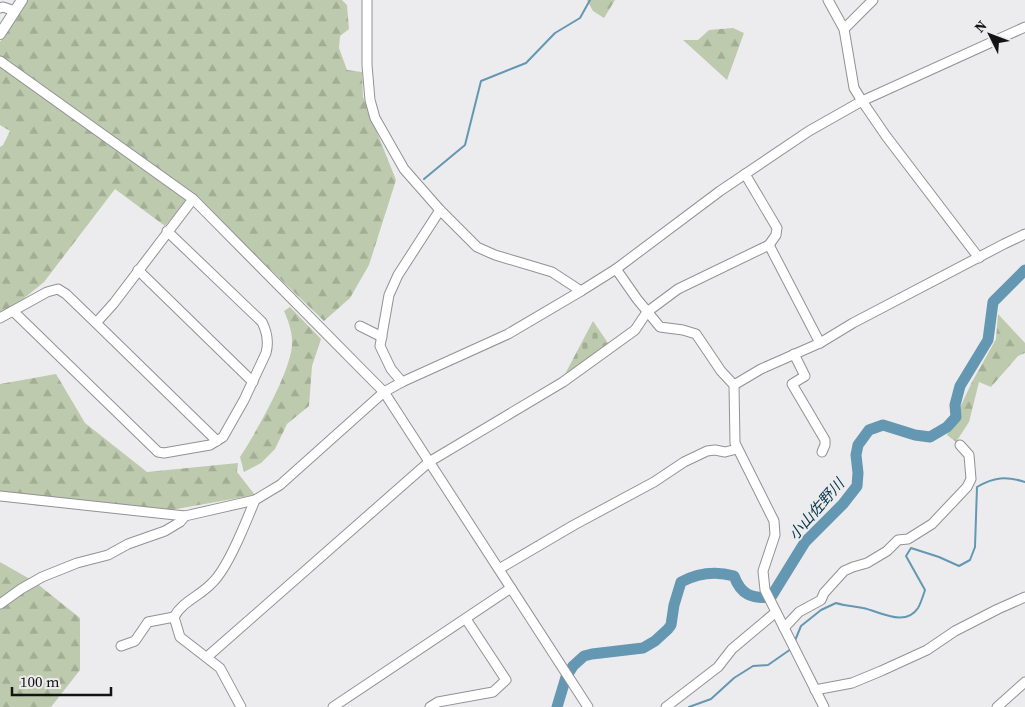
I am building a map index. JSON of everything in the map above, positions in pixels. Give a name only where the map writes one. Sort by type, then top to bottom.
[{"type":"main road","points":[[0,34],[22,0]]},
{"type":"street","points":[[367,0],[367,65],[370,100],[375,118],[404,169],[440,210],[477,246],[495,255],[552,272],[581,291]]},
{"type":"street","points":[[828,0],[844,29],[854,88],[886,136],[979,258]]},
{"type":"street","points":[[844,29],[874,0]]},
{"type":"street","points":[[0,8],[4,7],[15,11]]},
{"type":"street","points":[[0,496],[185,516],[256,500],[280,485],[384,392],[508,334],[581,291],[616,269],[745,174],[809,131],[862,101],[1025,27]]},
{"type":"street","points":[[0,61],[193,198],[384,392],[588,707]]},
{"type":"street","points":[[208,657],[429,462],[564,382],[636,330],[647,312],[678,289],[769,245],[776,235],[777,228],[745,174]]},
{"type":"street","points":[[96,323],[114,303],[193,198]]},
{"type":"street","points":[[402,382],[385,359],[380,346],[392,286],[440,210]]},
{"type":"street","points":[[13,311],[158,452],[164,453],[210,445],[223,437],[234,421],[266,353],[268,345],[266,331],[262,322],[167,231]]},
{"type":"street","points":[[734,385],[761,369],[820,343],[853,323],[1025,234]]},
{"type":"street","points":[[769,245],[820,343]]},
{"type":"street","points":[[616,269],[660,327],[696,334],[721,371],[734,385],[735,443],[774,521],[775,535],[763,571],[765,590],[824,707]]},
{"type":"street","points":[[138,270],[253,382]]},
{"type":"street","points":[[0,318],[47,292],[58,289],[66,294],[217,441]]},
{"type":"street","points":[[360,326],[382,337]]},
{"type":"street","points":[[794,354],[805,376],[792,384],[825,440],[822,452]]},
{"type":"street","points":[[784,628],[799,612],[821,600],[824,593],[844,571],[867,563],[887,551],[898,540],[908,539],[932,524],[948,508],[971,480],[969,455],[960,445]]},
{"type":"street","points":[[499,569],[574,525],[654,482],[684,462],[707,451],[725,452],[737,449]]},
{"type":"street","points":[[121,646],[135,641],[148,622],[174,617],[190,599],[212,583],[222,570],[256,500]]},
{"type":"street","points":[[0,604],[42,577],[77,563],[108,555],[128,544],[165,531],[180,522],[185,516]]},
{"type":"street","points":[[333,707],[511,588]]},
{"type":"street","points":[[815,690],[852,683],[881,671],[927,650],[955,631],[998,608],[1025,597]]},
{"type":"street","points":[[666,707],[718,667],[732,649],[774,609]]},
{"type":"street","points":[[174,617],[180,637],[220,668],[241,707]]},
{"type":"street","points":[[430,707],[438,702],[493,692],[506,680],[466,619]]},
{"type":"street","points":[[997,707],[1025,682]]},
{"type":"green space","points":[[27,0],[342,0],[347,5],[349,29],[340,36],[339,48],[347,70],[362,72],[363,97],[396,180],[369,265],[350,298],[324,321],[192,194],[165,226],[115,189],[44,282],[0,318],[0,147],[10,131],[0,125],[0,42]]},
{"type":"green space","points":[[587,0],[615,0],[604,18],[593,11]]},
{"type":"green space","points":[[733,28],[744,33],[727,80],[683,40],[698,40],[709,30]]},
{"type":"green space","points":[[290,307],[321,339],[312,366],[309,406],[287,424],[275,449],[261,463],[244,472],[240,457],[272,400],[287,367],[291,353],[291,333],[284,311]]},
{"type":"green space","points":[[998,314],[1025,343],[1025,353],[1018,356],[991,387],[979,382],[969,422],[956,442],[947,435],[972,382],[996,339]]},
{"type":"green space","points":[[593,321],[608,343],[564,376]]},
{"type":"green space","points":[[56,374],[85,423],[147,472],[238,463],[237,472],[255,495],[171,510],[39,506],[0,499],[0,384]]},
{"type":"green space","points":[[0,562],[35,582],[80,618],[80,670],[51,707],[0,707]]},
{"type":"waterway","points":[[424,179],[465,145],[481,81],[526,63],[555,33],[580,18],[590,0]]},
{"type":"waterway","name":"小山佐野川","points":[[557,707],[566,677],[573,666],[584,656],[643,648],[655,641],[668,629],[671,625],[674,605],[681,582],[700,575],[727,574],[734,576],[744,592],[758,597],[771,597],[805,542],[843,504],[857,486],[856,455],[858,445],[869,430],[883,425],[915,435],[930,437],[947,427],[956,417],[955,405],[960,386],[988,340],[993,302],[1025,270]]},
{"type":"waterway","points":[[794,643],[801,626],[821,610],[836,603],[863,608],[892,617],[899,618],[913,614],[918,608],[925,590],[906,556],[911,548],[959,566],[970,560],[975,547],[977,487],[1000,478],[1025,482]]},
{"type":"waterway","points":[[689,707],[711,699],[734,678],[753,666],[768,665],[791,649]]}]
